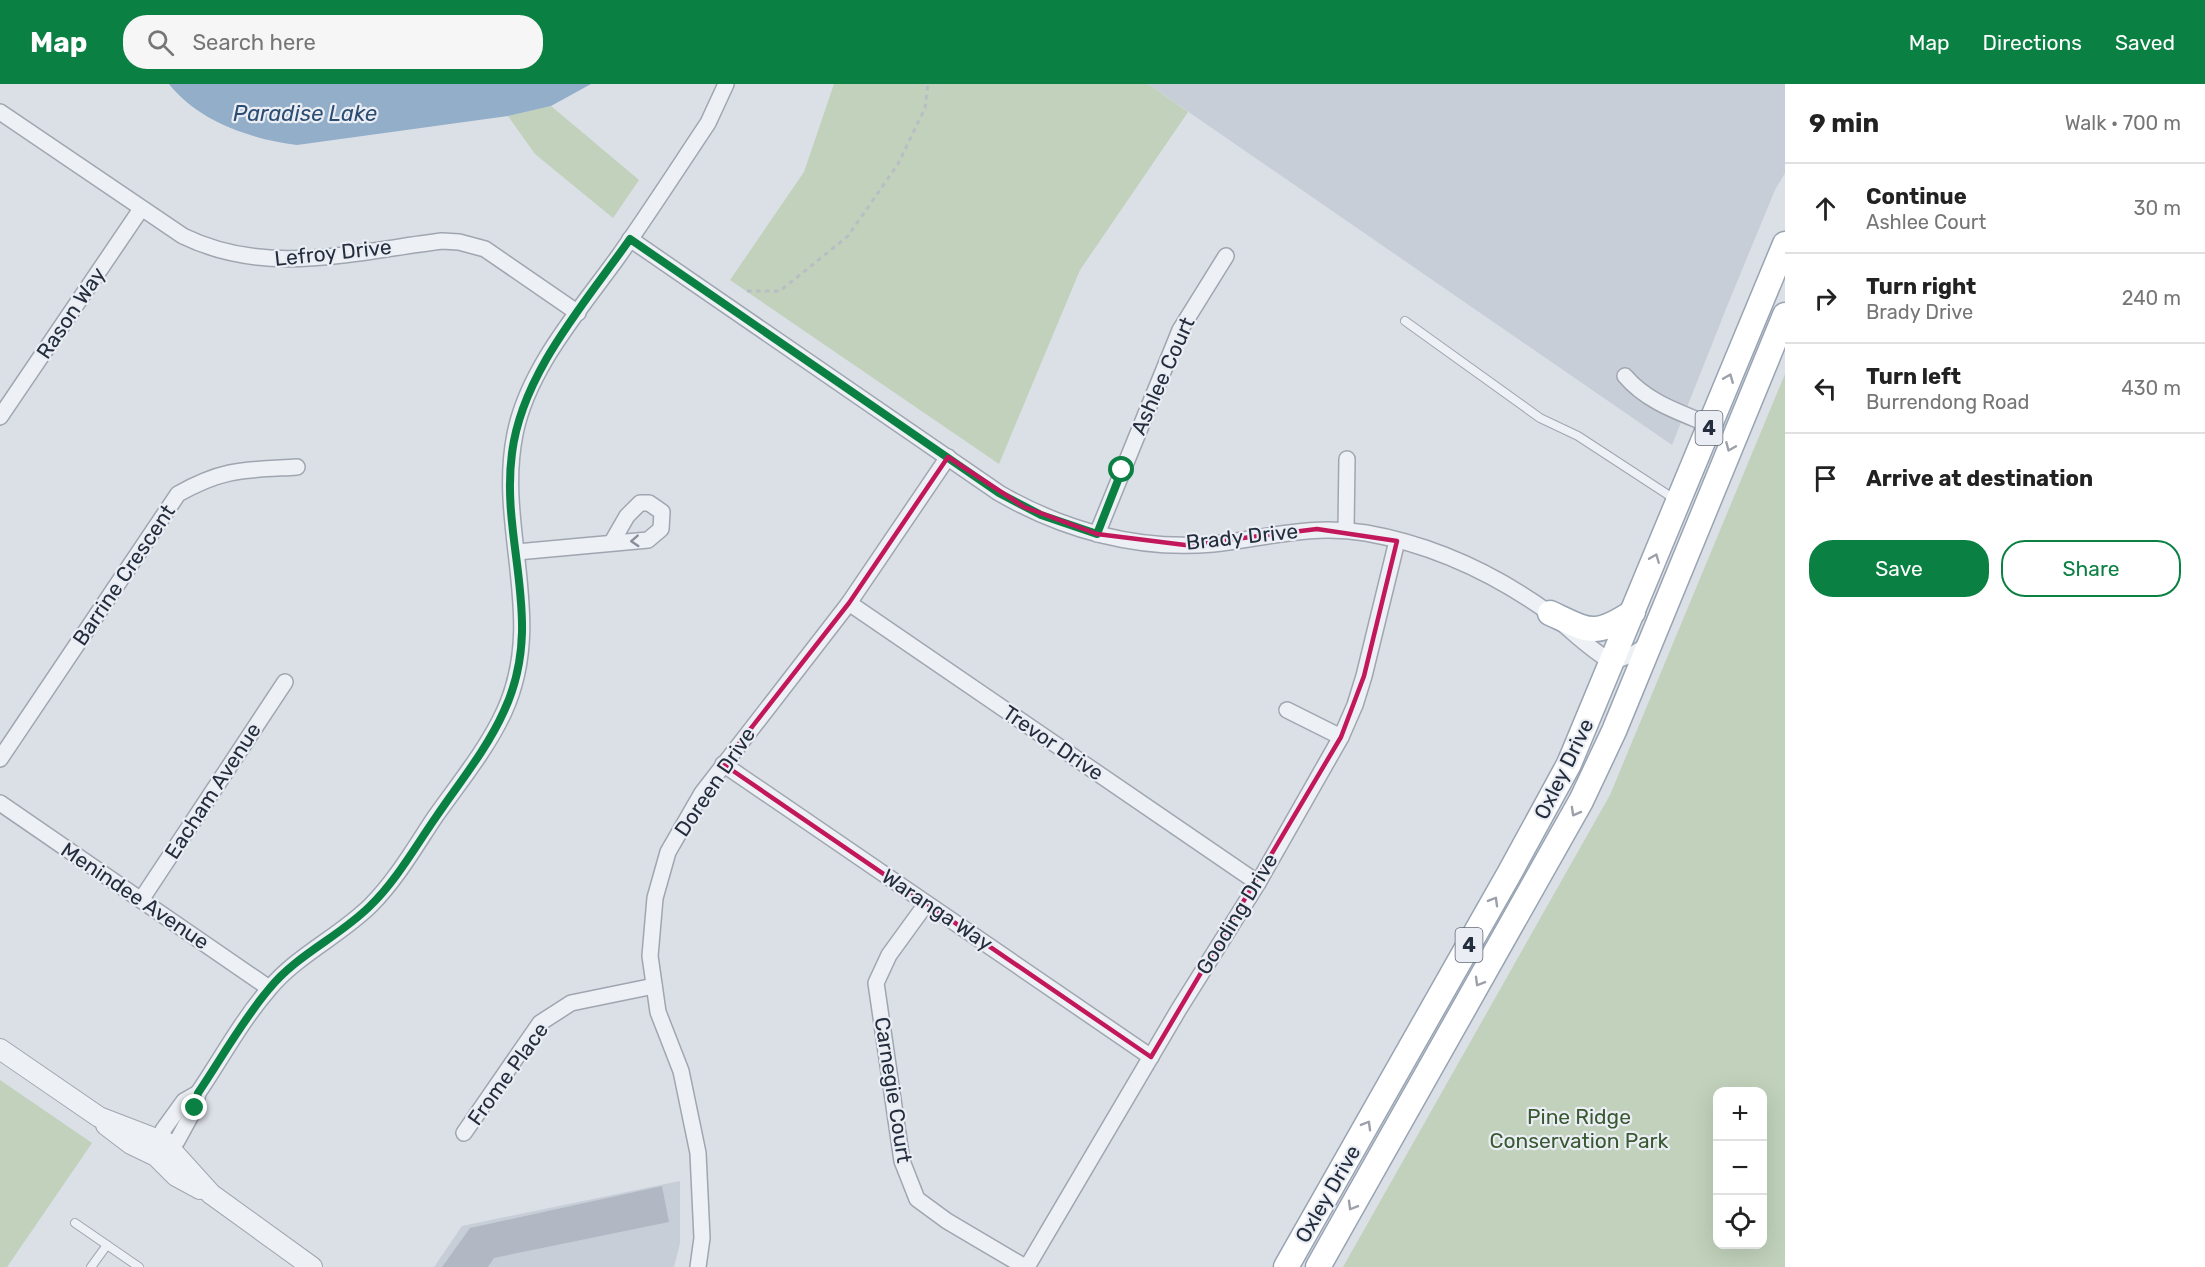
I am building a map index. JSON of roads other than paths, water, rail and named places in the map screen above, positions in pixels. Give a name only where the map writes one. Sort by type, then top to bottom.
[{"type":"main road","name":"Oxley Drive","points":[[1286,1267],[1569,764],[1785,243]]},
{"type":"main road","name":"Oxley Drive","points":[[1318,1267],[1581,801],[1650,644],[1785,315]]},
{"type":"main road","points":[[1550,613],[1585,629],[1595,630],[1607,628],[1633,612]]},
{"type":"main road","points":[[1523,849],[1554,815],[1580,766],[1606,707],[1614,702],[1620,706],[1621,712]]},
{"type":"street","points":[[312,1267],[211,1194],[176,1176],[160,1149],[163,1130],[184,1101],[198,1093],[269,988],[310,952],[353,922],[383,892],[496,728],[511,696],[522,652],[523,607],[511,476],[515,432],[529,389],[708,123],[726,84]]},
{"type":"street","name":"Lefroy Drive","points":[[0,112],[141,209],[183,236],[205,246],[237,256],[287,260],[442,241],[473,245],[500,259],[578,313]]},
{"type":"street","name":"Rason Way","points":[[0,417],[141,209]]},
{"type":"street","name":"Brady Drive","points":[[630,239],[1024,507],[1097,534],[1152,543],[1212,544],[1299,530],[1346,530],[1448,554],[1470,564],[1550,613],[1595,653],[1612,662]]},
{"type":"street","name":"Ashlee Court","points":[[1097,534],[1180,330],[1226,256]]},
{"type":"street","points":[[1625,376],[1640,392],[1710,424]]},
{"type":"street","name":"Doreen Drive","points":[[698,1267],[702,1238],[698,1153],[681,1071],[658,1012],[650,956],[655,898],[668,852],[702,793],[849,603],[948,457]]},
{"type":"street","points":[[1346,530],[1347,459]]},
{"type":"street","name":"Barrine Crescent","points":[[0,759],[178,494],[207,478],[237,470],[297,467]]},
{"type":"street","name":"Gooding Drive","points":[[1026,1267],[1258,882],[1341,737],[1356,705],[1397,541]]},
{"type":"street","points":[[517,552],[612,542]]},
{"type":"street","name":"Trevor Drive","points":[[849,603],[1258,882]]},
{"type":"street","points":[[1612,662],[1634,654],[1650,644]]},
{"type":"street","name":"Eacham Avenue","points":[[141,900],[285,682]]},
{"type":"street","points":[[1287,710],[1341,737]]},
{"type":"street","name":"Waranga Way","points":[[723,764],[1151,1057]]},
{"type":"street","name":"Menindee Avenue","points":[[0,803],[269,988]]},
{"type":"street","name":"Carnegie Court","points":[[926,903],[889,955],[876,983],[902,1161],[917,1199],[946,1221],[1026,1267]]},
{"type":"street","name":"Frome Place","points":[[464,1133],[540,1023],[571,1002],[654,987]]},
{"type":"street","points":[[0,1049],[99,1117],[118,1136],[160,1149]]},
{"type":"street","points":[[297,1254],[325,1267]]},
{"type":"lane","points":[[1405,321],[1540,418],[1578,436],[1678,502]]},
{"type":"lane","points":[[75,1223],[139,1267]]},
{"type":"lane","points":[[91,1267],[107,1245]]},
{"type":"water","name":"Paradise Lake","points":[[169,84],[591,84],[551,106],[508,116],[297,145],[262,138],[227,126],[195,109]]},
{"type":"park label","name":"Pine Ridge Conservation Park","points":[[1579,1129]]}]
